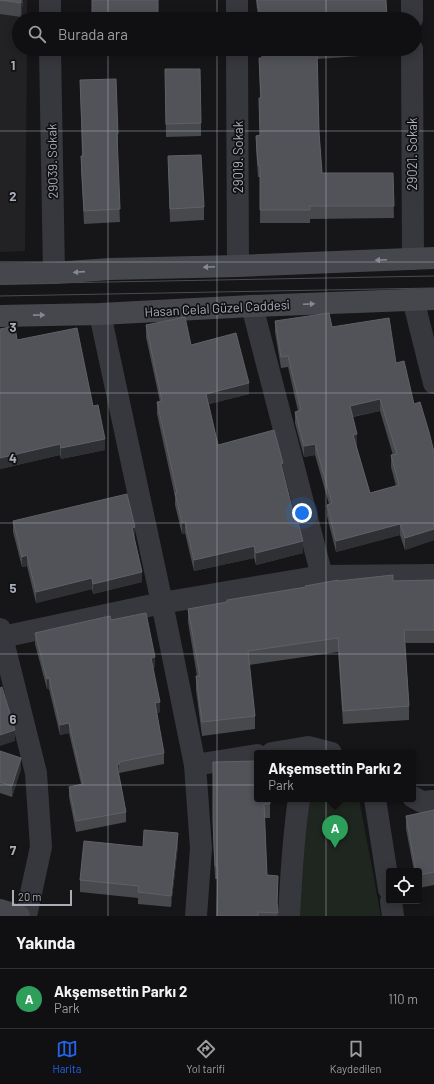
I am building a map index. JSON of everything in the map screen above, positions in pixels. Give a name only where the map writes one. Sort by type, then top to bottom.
[{"type":"main road","points":[[0,274],[434,258]]},
{"type":"main road","name":"Hasan Celal Güzel Caddesi","points":[[0,316],[100,314],[423,299]]},
{"type":"main road","points":[[0,910],[19,916]]},
{"type":"street","points":[[50,0],[50,12]]},
{"type":"street","points":[[237,0],[237,12]]},
{"type":"street","points":[[412,0],[412,12]]},
{"type":"street","name":"29039. Sokak","points":[[50,56],[54,273]]},
{"type":"street","name":"29019. Sokak","points":[[237,56],[238,266]]},
{"type":"street","name":"29021. Sokak","points":[[412,56],[413,259]]},
{"type":"street","points":[[423,299],[434,382]]},
{"type":"street","points":[[252,306],[322,576]]},
{"type":"street","points":[[100,314],[195,765],[201,848],[196,916]]},
{"type":"street","points":[[26,916],[41,847],[36,773],[7,685],[1,633],[162,603],[322,576],[434,575]]},
{"type":"street","points":[[195,765],[254,755]]},
{"type":"street","points":[[416,799],[422,802],[434,801]]},
{"type":"street","points":[[289,916],[291,866],[298,802]]},
{"type":"street","points":[[375,802],[386,870]]},
{"type":"street","points":[[391,904],[393,916]]},
{"type":"shaded area","points":[[0,0],[27,0],[27,12],[12,12],[12,56],[27,56],[25,251],[0,252]]},
{"type":"shaded area","points":[[307,802],[360,802],[381,916],[294,916]]},
{"type":"building","points":[[0,0],[21,0],[21,3]]},
{"type":"building","points":[[92,0],[158,0],[158,12],[92,12]]},
{"type":"building","points":[[257,0],[386,0],[387,12],[259,12]]},
{"type":"building","points":[[262,56],[317,56],[319,132],[322,173],[393,173],[394,206],[310,206],[310,210],[260,210],[260,165],[258,165],[256,136],[260,135],[259,98],[261,98],[259,58],[262,58]]},
{"type":"building","points":[[165,69],[200,69],[201,123],[166,124]]},
{"type":"building","points":[[116,79],[120,209],[84,211],[81,156],[83,156],[80,80]]},
{"type":"building","points":[[201,155],[204,207],[170,209],[168,156]]},
{"type":"building","points":[[329,313],[332,327],[389,318],[396,363],[404,361],[414,404],[420,402],[434,452],[434,529],[405,538],[400,524],[336,541],[327,505],[332,503],[315,444],[304,446],[295,412],[301,410],[288,356],[281,357],[275,321]],"holes":[[[380,399],[397,454],[391,455],[399,485],[370,493],[353,435],[357,434],[350,406]]]},
{"type":"building","points":[[185,317],[191,345],[236,333],[249,383],[206,394],[218,445],[274,430],[283,463],[281,464],[293,512],[295,511],[303,541],[256,553],[254,546],[194,560],[185,522],[182,523],[175,493],[177,493],[157,402],[162,401],[146,325]]},
{"type":"building","points":[[15,326],[17,340],[77,328],[93,406],[98,405],[105,439],[61,448],[60,444],[0,458],[0,329]]},
{"type":"building","points":[[127,494],[135,527],[132,528],[142,572],[93,584],[92,578],[36,592],[27,555],[22,557],[13,521]]},
{"type":"building","points":[[393,575],[393,581],[434,580],[434,630],[404,630],[409,706],[343,711],[338,638],[248,651],[255,716],[202,722],[196,676],[200,676],[188,609],[227,602],[227,600],[306,587],[305,586],[338,580]]},
{"type":"building","points":[[146,613],[155,657],[151,658],[160,702],[155,703],[164,753],[119,762],[117,765],[126,812],[76,821],[69,787],[83,784],[69,723],[60,725],[49,678],[47,679],[35,633],[110,616],[111,620]]},
{"type":"building","points":[[2,687],[15,730],[0,735],[0,688]]},
{"type":"building","points":[[0,751],[21,758],[12,786],[0,782]]},
{"type":"building","points":[[254,761],[254,802],[270,802],[270,804],[264,804],[267,875],[278,876],[278,913],[258,912],[258,916],[217,916],[218,866],[215,866],[213,762]]},
{"type":"building","points":[[434,810],[434,872],[422,874],[422,868],[415,868],[406,816]]},
{"type":"building","points":[[144,830],[178,833],[171,896],[138,892],[139,886],[80,880],[84,841],[143,847]]},
{"type":"tram line","points":[[0,284],[434,276]]},
{"type":"tram line","points":[[0,296],[434,288]]},
{"type":"place","name":"Akşemsettin Parkı 2","points":[[335,848]]}]
